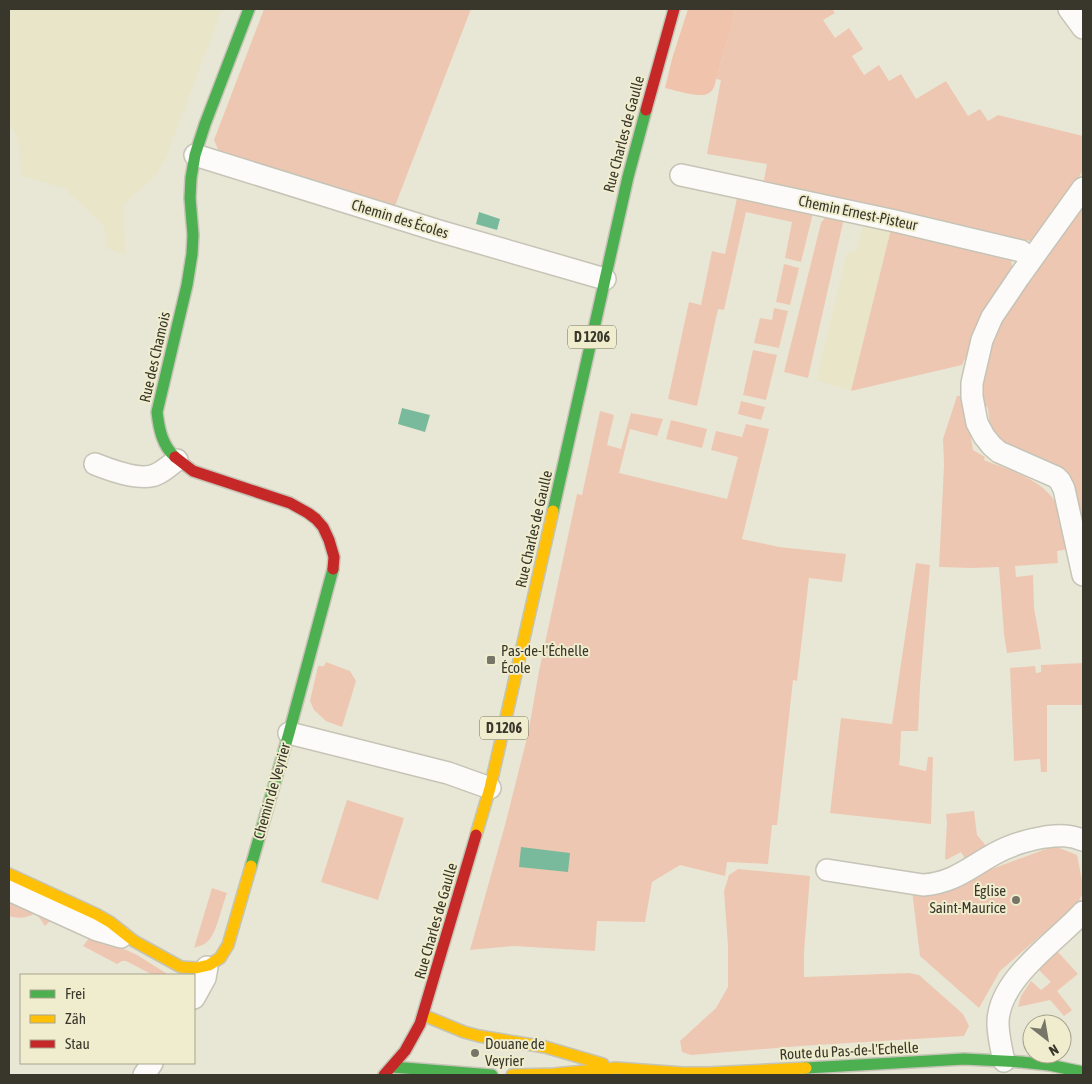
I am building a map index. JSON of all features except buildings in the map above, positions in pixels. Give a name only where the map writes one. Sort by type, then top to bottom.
[{"type":"main road","name":"Rue des Chamois","points":[[249,9],[195,155],[190,198],[193,235],[192,254],[187,285],[157,412],[158,425],[164,443],[169,452],[183,465],[193,471],[304,509],[320,522],[330,541],[334,563],[289,732]]},
{"type":"main road","name":"Rue Charles de Gaulle","points":[[388,1071],[406,1050],[416,1033],[423,1015],[490,788],[628,177],[674,9]]},
{"type":"main road","name":"Chemin de Veyrier","points":[[207,967],[218,960],[225,952],[228,944],[289,732]]},
{"type":"main road","points":[[9,874],[96,914],[110,922],[134,941],[181,967],[194,969],[207,967]]},
{"type":"main road","name":"Route du Pas-de-l'Echelle","points":[[423,1015],[464,1032],[546,1047],[616,1068]]},
{"type":"main road","name":"Route du Pas-de-l'Echelle","points":[[512,1075],[554,1074],[616,1068],[683,1073],[863,1066],[964,1059],[1048,1065],[1083,1072]]},
{"type":"main road","points":[[388,1071],[492,1075]]},
{"type":"street","points":[[1069,9],[1083,28]]},
{"type":"street","name":"Chemin des Écoles","points":[[195,155],[439,231],[605,279]]},
{"type":"street","name":"Chemin Ernest-Pisteur","points":[[681,175],[895,221],[1021,251],[1032,258]]},
{"type":"street","points":[[1083,188],[992,317],[982,340],[972,383],[972,397],[977,423],[992,446],[999,452],[1056,477],[1060,481],[1064,489],[1083,572]]},
{"type":"street","points":[[95,464],[120,472],[151,477],[177,460]]},
{"type":"street","name":"Chemin de Veyrier","points":[[289,732],[448,773],[490,788]]},
{"type":"street","points":[[827,870],[923,885],[933,884],[958,876],[994,854],[1015,844],[1060,835],[1072,836],[1083,840]]},
{"type":"street","points":[[9,890],[97,930],[134,941]]},
{"type":"street","points":[[1004,1061],[998,1022],[1001,1003],[1014,980],[1083,912]]},
{"type":"street","points":[[195,996],[205,978],[207,967]]},
{"type":"street","points":[[144,1075],[151,1064]]},
{"type":"shaded area","points":[[9,9],[222,9],[165,160],[155,176],[124,204],[125,255],[106,248],[104,226],[64,188],[21,176],[18,141],[9,123]]},
{"type":"shaded area","points":[[264,9],[471,9],[393,211],[220,154],[214,140]]},
{"type":"shaded area","points":[[688,9],[735,9],[715,85],[711,92],[705,95],[694,95],[665,88]]},
{"type":"shaded area","points":[[735,9],[832,9],[835,13],[823,20],[835,38],[849,28],[863,49],[852,56],[864,75],[879,65],[889,81],[901,74],[916,99],[946,81],[968,116],[980,109],[988,121],[998,115],[1083,136],[1083,171],[1031,241],[975,232],[933,219],[829,200],[763,185],[767,164],[707,154],[721,80],[716,79]]},
{"type":"shaded area","points":[[737,198],[813,213],[801,262],[785,258],[792,222],[746,212],[724,310],[718,309],[697,406],[668,399],[689,302],[701,305],[712,251],[725,254]]},
{"type":"shaded area","points":[[1081,206],[1083,207],[1083,530],[1067,475],[1006,448],[990,429],[988,408],[982,402],[982,379],[990,335]]},
{"type":"shaded area","points":[[479,212],[500,219],[497,230],[476,224]]},
{"type":"shaded area","points":[[826,216],[844,218],[808,378],[784,372],[821,223]]},
{"type":"shaded area","points":[[864,221],[892,225],[851,391],[816,380],[847,252],[856,251]]},
{"type":"shaded area","points":[[892,225],[1010,256],[1013,269],[988,302],[962,365],[851,391]]},
{"type":"shaded area","points":[[784,264],[799,268],[790,305],[776,302]]},
{"type":"shaded area","points":[[774,308],[788,311],[779,348],[754,343],[760,318],[772,320]]},
{"type":"shaded area","points":[[753,350],[777,355],[766,400],[743,395]]},
{"type":"shaded area","points":[[964,395],[973,450],[985,457],[984,460],[1017,473],[1038,484],[1054,500],[1060,511],[1069,549],[1057,551],[1058,563],[1015,566],[1016,577],[1033,575],[1034,608],[1041,649],[1007,653],[999,567],[939,567],[944,465],[943,439],[957,396]]},
{"type":"shaded area","points":[[741,401],[765,407],[761,420],[738,414]]},
{"type":"shaded area","points":[[402,408],[430,415],[425,432],[398,424]]},
{"type":"shaded area","points":[[600,411],[614,415],[607,445],[621,449],[631,413],[663,419],[657,436],[630,429],[619,473],[727,499],[738,457],[711,450],[716,431],[742,437],[746,424],[769,429],[742,539],[779,547],[846,554],[842,582],[809,578],[797,681],[793,680],[777,825],[772,825],[768,864],[727,862],[725,876],[680,865],[652,882],[645,922],[597,921],[595,951],[514,946],[470,950],[528,734],[539,671],[577,494],[582,495]]},
{"type":"shaded area","points":[[671,420],[707,429],[702,448],[666,439]]},
{"type":"shaded area","points":[[916,563],[930,565],[918,731],[901,731],[899,765],[926,771],[928,757],[933,757],[931,824],[830,813],[841,718],[892,724]]},
{"type":"shaded area","points":[[326,662],[350,671],[356,681],[342,727],[326,721],[314,710],[310,701],[318,666],[324,666]]},
{"type":"shaded area","points":[[1083,663],[1083,705],[1047,705],[1047,772],[1041,772],[1040,759],[1014,761],[1010,668],[1035,666],[1036,673],[1041,672],[1041,665]]},
{"type":"shaded area","points":[[347,800],[404,818],[378,900],[321,882]]},
{"type":"shaded area","points":[[974,811],[977,835],[988,848],[967,862],[961,852],[946,860],[946,814]]},
{"type":"shaded area","points":[[1054,846],[1077,855],[1083,893],[1077,904],[1000,971],[979,1008],[920,956],[912,890],[919,890],[927,896],[949,891],[981,873]]},
{"type":"shaded area","points":[[521,847],[570,853],[568,872],[519,867]]},
{"type":"shaded area","points":[[738,869],[810,876],[804,977],[909,973],[919,975],[963,1014],[969,1026],[964,1036],[691,1055],[682,1052],[680,1041],[716,1008],[728,987],[728,946],[724,891],[729,875]]},
{"type":"shaded area","points":[[212,888],[227,893],[212,936],[206,943],[194,948]]},
{"type":"shaded area","points":[[9,897],[53,918],[45,926],[36,913],[23,918],[9,916]]},
{"type":"shaded area","points":[[92,934],[137,955],[167,974],[151,974],[126,961],[117,964],[83,946]]},
{"type":"shaded area","points":[[1057,951],[1078,974],[1057,991],[1072,1010],[1067,1014],[1062,1014],[1050,1000],[1018,1007],[1021,996],[1031,981],[1041,990],[1051,982],[1039,970]]},
{"type":"traffic: fast","points":[[175,457],[167,447],[162,436],[157,412],[187,285],[192,254],[191,178],[195,155],[205,124],[249,9]]},
{"type":"traffic: fast","points":[[553,511],[628,177],[646,110]]},
{"type":"traffic: fast","points":[[251,866],[333,569]]},
{"type":"traffic: fast","points":[[806,1068],[964,1059],[1049,1065],[1083,1072]]},
{"type":"traffic: fast","points":[[392,1067],[492,1075]]},
{"type":"traffic: slow","points":[[476,835],[490,788],[553,511]]},
{"type":"traffic: slow","points":[[9,874],[96,914],[110,922],[134,941],[181,967],[196,968],[209,965],[220,958],[228,945],[251,866]]},
{"type":"traffic: slow","points":[[423,1015],[464,1032],[545,1047],[603,1064]]},
{"type":"traffic: slow","points":[[512,1075],[554,1074],[616,1068],[683,1073],[806,1068]]},
{"type":"traffic: jam","points":[[646,110],[674,9]]},
{"type":"traffic: jam","points":[[175,457],[193,471],[290,503],[308,513],[323,527],[329,540],[334,557],[333,569]]},
{"type":"traffic: jam","points":[[384,1075],[405,1051],[420,1024],[476,835]]},
{"type":"place","name":"Pas-de-l'Échelle École","points":[[491,660]]},
{"type":"place","name":"Église Saint-Maurice","points":[[1016,900]]},
{"type":"place","name":"Douane de Veyrier","points":[[475,1053]]}]
